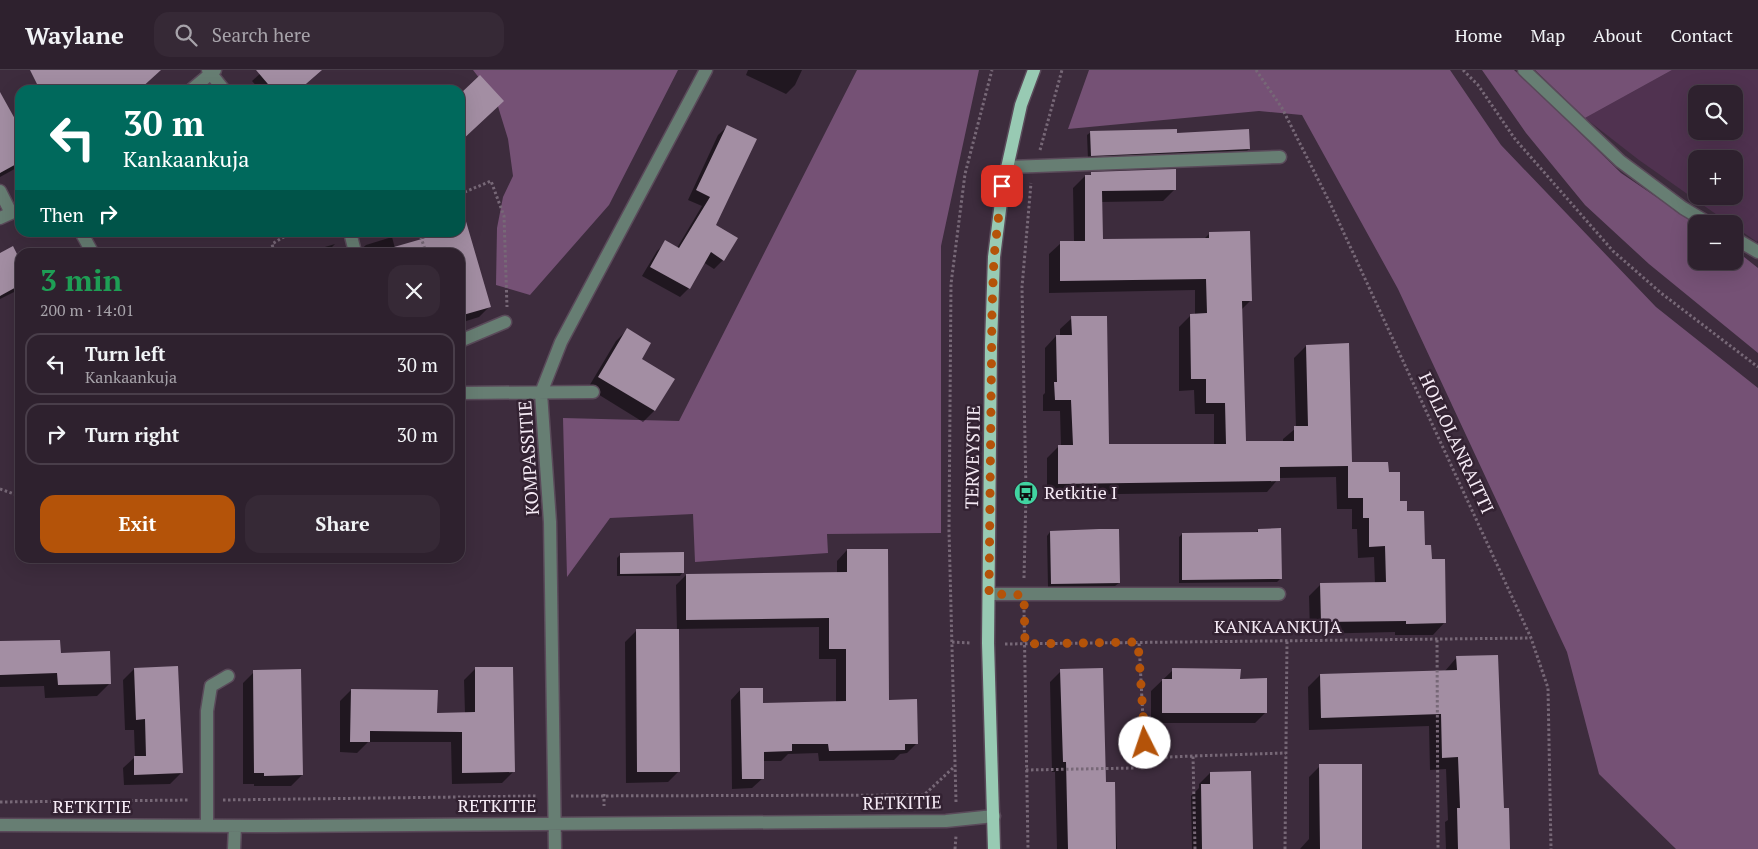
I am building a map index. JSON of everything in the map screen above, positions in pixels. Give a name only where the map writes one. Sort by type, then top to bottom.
[{"type":"main road","name":"TERVEYSTIE","points":[[994,849],[988,644],[991,345],[994,257],[1002,186],[1021,105],[1034,70]]},
{"type":"street","name":"KOMPASSITIE","points":[[554,849],[550,522],[541,393],[561,342],[706,70]]},
{"type":"street","points":[[1524,70],[1620,161],[1695,215]]},
{"type":"street","points":[[196,85],[211,71],[221,85]]},
{"type":"street","points":[[1007,167],[1280,157]]},
{"type":"street","points":[[0,191],[10,213]]},
{"type":"street","points":[[84,237],[90,248]]},
{"type":"street","points":[[1743,243],[1758,252]]},
{"type":"street","points":[[465,338],[506,317]]},
{"type":"street","points":[[465,393],[593,392]]},
{"type":"street","points":[[989,594],[1279,594]]},
{"type":"street","points":[[206,826],[207,711],[211,686],[228,676]]},
{"type":"street","name":"RETKITIE","points":[[0,825],[235,826],[957,820],[994,816]]},
{"type":"street","points":[[234,849],[235,826]]},
{"type":"path","points":[[955,849],[957,820],[954,767],[949,531],[951,284],[965,174],[992,70]]},
{"type":"path","points":[[1028,849],[1024,595],[1026,494],[1022,287],[1032,176],[1062,70]]},
{"type":"path","name":"HOLLOLANRAITTI","points":[[1256,70],[1282,108],[1330,203],[1531,638],[1548,688],[1550,849]]},
{"type":"path","points":[[1463,70],[1478,86],[1515,139],[1613,251],[1661,292],[1758,367]]},
{"type":"path","points":[[465,192],[491,181],[504,216],[506,317]]},
{"type":"path","points":[[273,248],[272,244],[284,237]]},
{"type":"path","points":[[0,489],[15,494]]},
{"type":"path","name":"KANKAANKUJA","points":[[1025,644],[1531,638]]},
{"type":"path","points":[[1285,849],[1287,640]]},
{"type":"path","points":[[1437,640],[1438,849]]},
{"type":"path","points":[[1138,642],[1145,758]]},
{"type":"path","points":[[1026,770],[1134,768],[1145,758],[1286,753]]},
{"type":"path","points":[[1193,756],[1195,849]]},
{"type":"path","points":[[0,802],[604,794],[924,795],[954,767]]},
{"type":"shaded area","points":[[473,70],[678,70],[609,205],[530,295],[496,285],[497,228],[503,197],[513,176],[508,139],[496,100]]},
{"type":"shaded area","points":[[857,70],[979,70],[941,246],[941,533],[827,534],[828,553],[695,562],[693,514],[610,518],[567,577],[563,418],[679,421]]},
{"type":"shaded area","points":[[1089,70],[1450,70],[1501,145],[1656,307],[1758,388],[1758,849],[1676,849],[1599,774],[1567,652],[1398,289],[1302,115],[1259,111],[1068,129]]},
{"type":"shaded area","points":[[1482,70],[1514,70],[1621,173],[1688,219],[1688,270],[1743,270],[1743,256],[1758,268],[1758,353],[1649,264],[1585,205],[1526,133]]},
{"type":"shaded area","points":[[1535,70],[1672,70],[1585,118]]},
{"type":"shaded area","points":[[1672,70],[1758,70],[1757,242],[1743,232],[1743,215],[1717,215],[1703,205],[1743,205],[1743,150],[1688,150],[1688,194],[1639,160],[1585,118]]},
{"type":"building","points":[[30,70],[161,70],[144,85],[38,85]]},
{"type":"building","points":[[256,70],[322,70],[305,85],[269,85]]},
{"type":"building","points":[[480,75],[504,101],[465,137],[465,89]]},
{"type":"building","points":[[0,92],[15,119],[15,165],[0,173]]},
{"type":"building","points":[[727,125],[757,139],[716,225],[738,238],[724,261],[711,252],[690,289],[650,267],[665,240],[679,248],[710,197],[696,190]]},
{"type":"building","points":[[1177,129],[1177,133],[1249,129],[1250,149],[1091,156],[1090,131]]},
{"type":"building","points":[[1176,169],[1176,190],[1102,191],[1103,239],[1209,238],[1209,232],[1250,231],[1252,301],[1242,301],[1246,441],[1294,441],[1294,426],[1308,426],[1306,345],[1349,343],[1352,462],[1388,462],[1389,472],[1400,472],[1400,501],[1407,501],[1407,511],[1424,511],[1425,545],[1431,545],[1432,559],[1445,559],[1446,623],[1406,624],[1406,621],[1321,622],[1320,583],[1386,582],[1385,546],[1369,547],[1369,518],[1363,518],[1363,498],[1348,498],[1348,466],[1280,467],[1280,481],[1058,484],[1058,445],[1073,445],[1071,400],[1055,400],[1054,382],[1057,382],[1056,335],[1072,335],[1071,316],[1107,316],[1109,444],[1226,444],[1225,403],[1206,403],[1206,379],[1191,379],[1190,314],[1207,313],[1206,279],[1060,281],[1060,241],[1085,241],[1085,175],[1091,175],[1091,172]]},
{"type":"building","points":[[465,218],[491,307],[465,314],[465,248],[394,247],[429,237],[465,237]]},
{"type":"building","points":[[13,246],[15,250],[15,288],[0,296],[0,253]]},
{"type":"building","points":[[627,328],[651,343],[642,359],[675,379],[655,411],[598,377]]},
{"type":"building","points":[[1281,528],[1282,579],[1182,580],[1182,533],[1258,532],[1258,529]]},
{"type":"building","points":[[1119,529],[1120,583],[1051,584],[1050,531]]},
{"type":"building","points":[[847,549],[888,549],[889,700],[917,699],[918,744],[905,744],[905,750],[829,751],[828,744],[792,744],[792,751],[764,752],[764,779],[742,779],[740,688],[763,688],[763,703],[846,701],[846,649],[829,649],[829,618],[686,620],[686,574],[847,572]]},
{"type":"building","points":[[684,552],[684,573],[620,574],[620,553]]},
{"type":"building","points":[[636,629],[679,629],[680,772],[637,772]]},
{"type":"building","points":[[60,640],[61,653],[110,651],[111,684],[58,685],[57,673],[0,675],[0,641]]},
{"type":"building","points":[[1498,655],[1504,808],[1509,808],[1510,849],[1458,849],[1457,808],[1460,808],[1458,757],[1442,758],[1441,714],[1321,718],[1320,674],[1457,670],[1456,656]]},
{"type":"building","points":[[178,666],[183,773],[134,775],[134,756],[146,756],[145,719],[136,720],[134,668]]},
{"type":"building","points":[[475,667],[513,667],[515,772],[462,773],[462,732],[370,731],[370,742],[350,742],[351,689],[438,690],[437,713],[475,712]]},
{"type":"building","points":[[1103,668],[1106,782],[1115,782],[1116,849],[1068,849],[1066,762],[1063,762],[1060,669]]},
{"type":"building","points":[[1172,668],[1241,669],[1240,679],[1267,678],[1267,713],[1162,713],[1162,679],[1172,679]]},
{"type":"building","points":[[301,669],[303,775],[264,776],[264,773],[254,773],[253,670]]},
{"type":"building","points":[[1319,764],[1362,764],[1362,849],[1320,849]]},
{"type":"building","points":[[1251,771],[1253,849],[1202,849],[1201,784],[1210,784],[1210,772]]},
{"type":"place","name":"Retkitie I","points":[[1026,493]]},
{"type":"route","points":[[1002,186],[994,257],[992,310],[989,594],[1024,595],[1025,644],[1138,642],[1145,743]]}]
